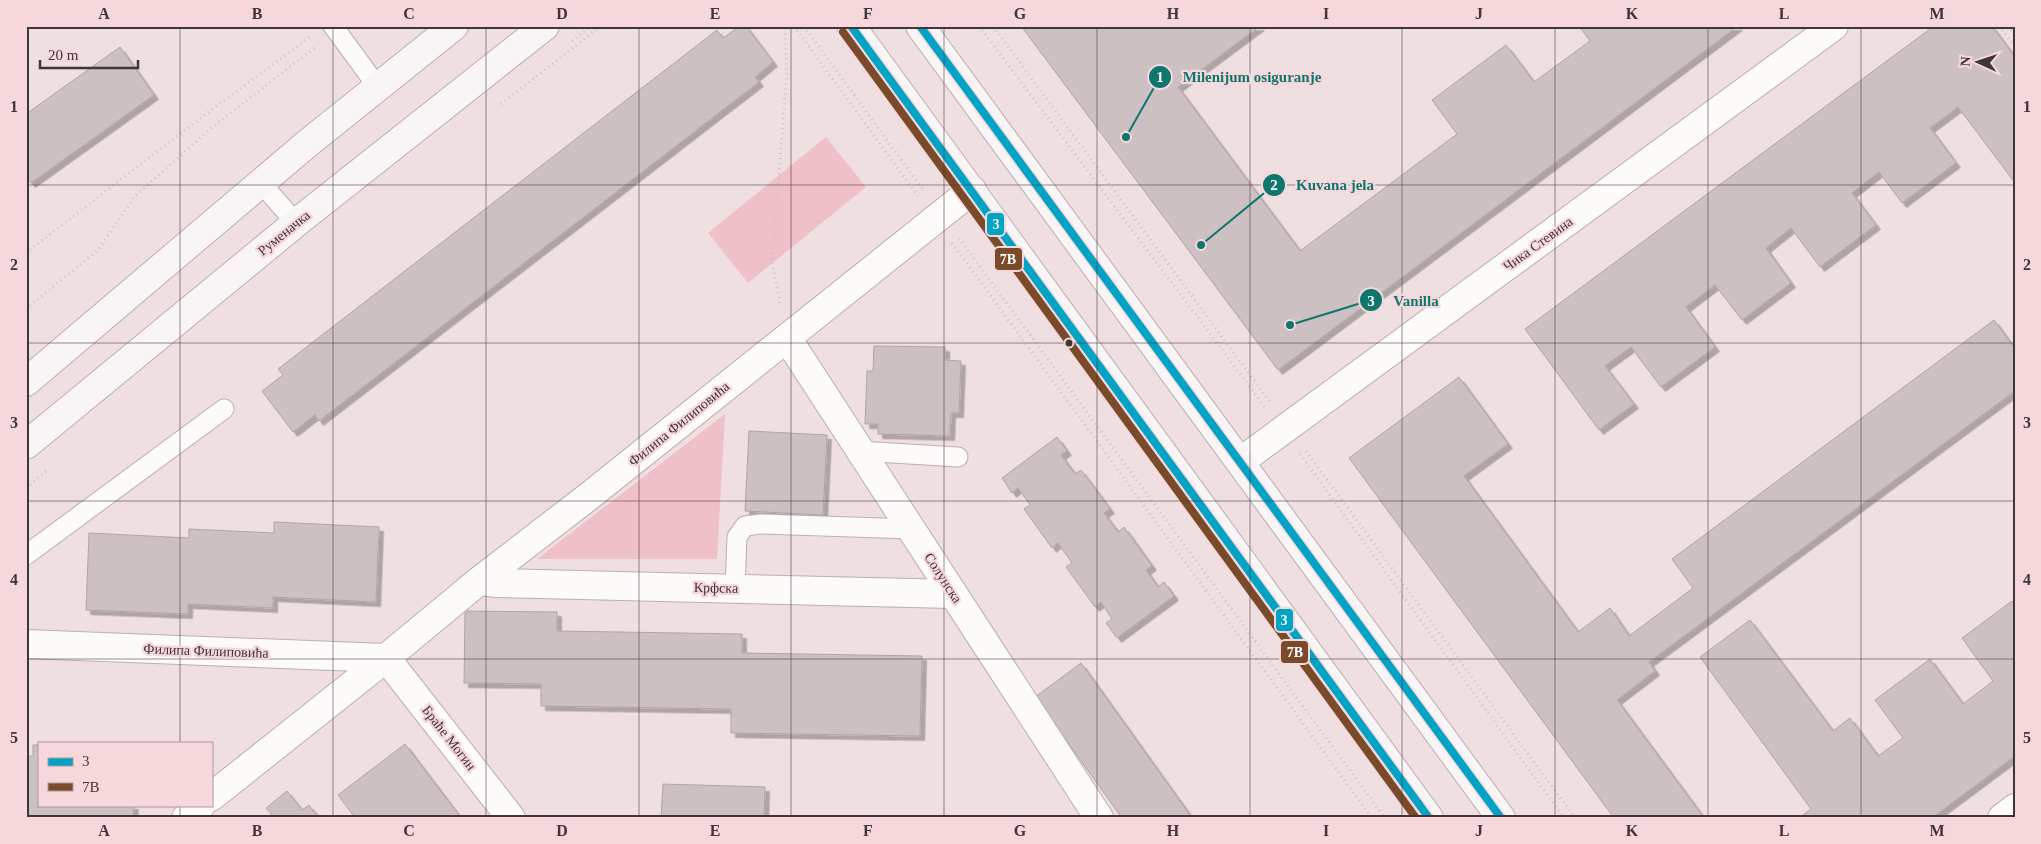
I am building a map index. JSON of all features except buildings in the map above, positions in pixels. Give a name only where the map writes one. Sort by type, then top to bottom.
[{"type":"main road","points":[[26,382],[377,86],[454,26]]},
{"type":"main road","name":"Руменачка","points":[[26,445],[296,223],[545,26]]},
{"type":"main road","points":[[851,26],[1429,818]]},
{"type":"main road","points":[[920,26],[1032,181],[1241,461],[1501,818]]},
{"type":"street","name":"Чика Стевина","points":[[1241,461],[1834,26]]},
{"type":"street","name":"Филипа Филиповића","points":[[212,796],[386,658],[479,581],[588,497],[972,190]]},
{"type":"street","name":"Солунска","points":[[787,338],[1099,818]]},
{"type":"street","name":"Крфска","points":[[479,581],[953,594]]},
{"type":"street","name":"Филипа Филиповића","points":[[26,644],[386,658]]},
{"type":"street","name":"Браће Могин","points":[[386,658],[511,818]]},
{"type":"street","points":[[186,818],[200,806]]},
{"type":"street","points":[[2002,818],[2015,808]]},
{"type":"lane","points":[[329,30],[377,86]]},
{"type":"lane","points":[[261,183],[296,223]]},
{"type":"lane","points":[[26,555],[224,409]]},
{"type":"lane","points":[[860,451],[958,457]]},
{"type":"lane","points":[[735,589],[737,537],[745,526],[761,524],[911,529]]},
{"type":"path","points":[[499,105],[601,26]]},
{"type":"path","points":[[785,26],[788,73],[772,261],[787,338]]},
{"type":"path","points":[[794,26],[938,216],[1385,818]]},
{"type":"path","points":[[804,26],[938,216],[1372,818]]},
{"type":"path","points":[[1999,26],[2015,47]]},
{"type":"path","points":[[2008,26],[2015,36]]},
{"type":"path","points":[[26,253],[207,113],[329,30]]},
{"type":"path","points":[[26,309],[98,250],[135,196],[216,124],[329,30]]},
{"type":"path","points":[[26,488],[56,463]]},
{"type":"shaded area","points":[[826,137],[866,187],[748,283],[708,233]]},
{"type":"shaded area","points":[[725,414],[717,559],[537,559]]},
{"type":"transit line","name":"3","points":[[851,26],[1429,818]]},
{"type":"transit line","name":"3","points":[[920,26],[1501,818]]},
{"type":"transit line","name":"7B","points":[[843,32],[1416,818]]},
{"type":"place","name":"Milenijum osiguranje","points":[[1126,137]]},
{"type":"place","name":"Kuvana jela","points":[[1201,245]]},
{"type":"place","name":"Vanilla","points":[[1290,325]]}]
